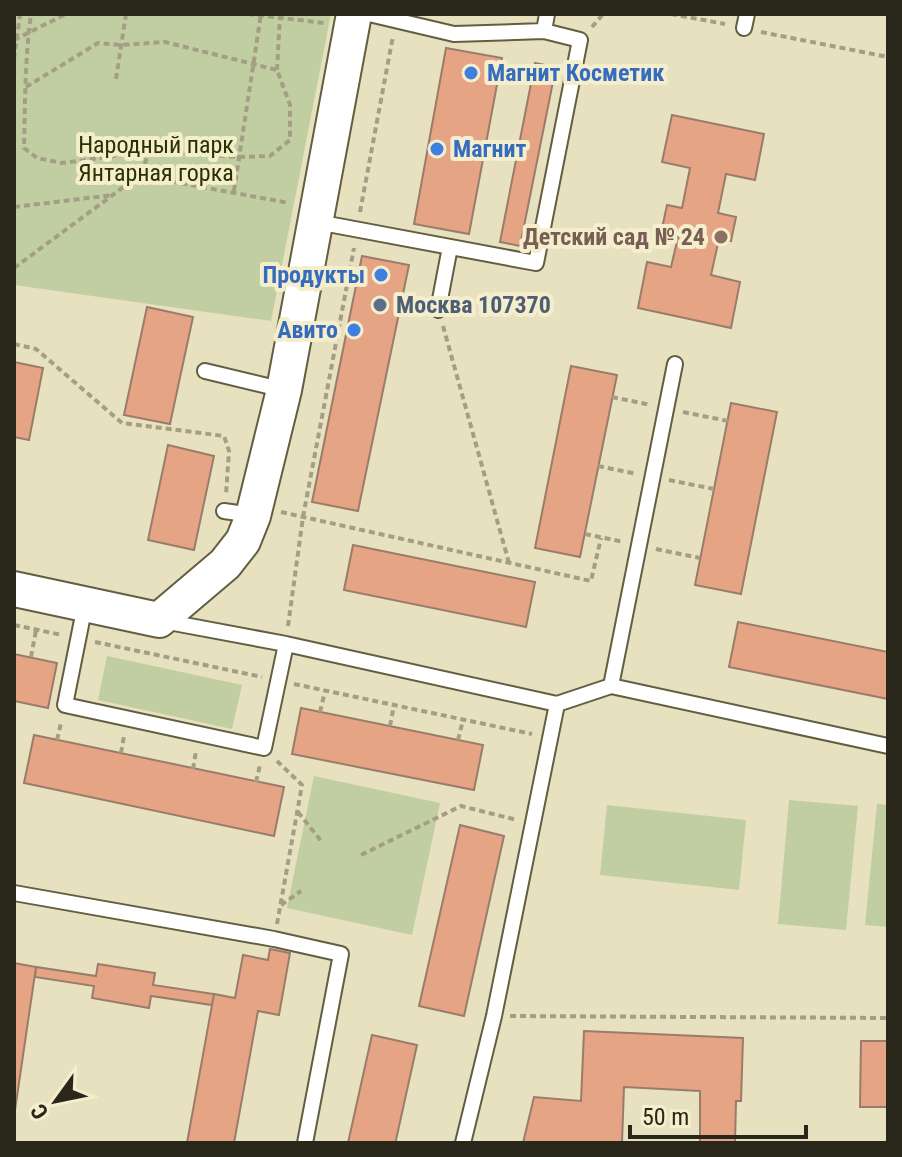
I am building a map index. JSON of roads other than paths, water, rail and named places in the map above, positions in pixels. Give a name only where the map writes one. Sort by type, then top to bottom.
[{"type":"street","points":[[14,589],[159,620],[225,564],[243,541],[245,511],[284,390],[306,213],[342,19]]},
{"type":"lane","points":[[306,213],[357,230],[536,263],[580,40],[544,31],[454,34],[369,14]]},
{"type":"lane","points":[[544,31],[547,14]]},
{"type":"lane","points":[[438,310],[450,247]]},
{"type":"lane","points":[[611,686],[675,364]]},
{"type":"lane","points":[[205,371],[284,390]]},
{"type":"lane","points":[[85,604],[65,705],[264,748],[286,644]]},
{"type":"lane","points":[[159,620],[286,644],[557,704],[611,686],[888,746]]},
{"type":"lane","points":[[463,1143],[494,1016],[557,704]]},
{"type":"lane","points":[[14,893],[274,939],[341,954],[305,1143]]},
{"type":"place","name":"Магнит Косметик","points":[[471,73]]},
{"type":"place","name":"Магнит","points":[[437,149]]},
{"type":"place","name":"Детский сад № 24","points":[[721,237]]},
{"type":"place","name":"Продукты","points":[[381,275]]},
{"type":"place","name":"Москва 107370","points":[[380,305]]},
{"type":"place","name":"Авито","points":[[354,330]]},
{"type":"park label","name":"Народный парк Янтарная горка","points":[[156,159]]}]
